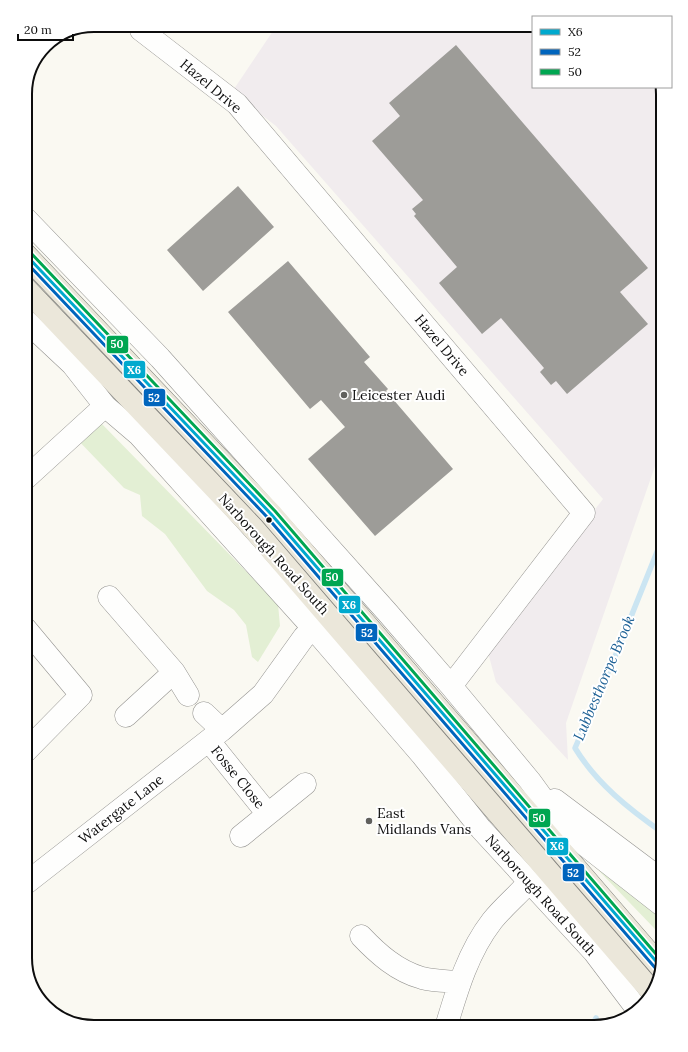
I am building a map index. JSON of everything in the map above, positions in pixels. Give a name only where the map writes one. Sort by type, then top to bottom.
[{"type":"main road","name":"Narborough Road South","points":[[32,261],[271,514],[656,960]]},
{"type":"main road","name":"Narborough Road South","points":[[32,295],[252,527],[648,988]]},
{"type":"street","name":"Hazel Drive","points":[[144,32],[237,104],[584,513],[452,686]]},
{"type":"street","points":[[32,225],[160,358],[452,686],[530,781],[551,810],[585,845],[656,901]]},
{"type":"street","name":"Narborough Road South","points":[[32,327],[72,364],[105,406],[140,435],[312,628],[422,755],[481,828],[599,958],[634,1005]]},
{"type":"street","points":[[32,473],[105,406]]},
{"type":"street","points":[[109,596],[174,672],[188,696]]},
{"type":"street","name":"Watergate Lane","points":[[32,879],[215,736],[263,694],[312,628]]},
{"type":"street","points":[[32,636],[81,694],[32,745]]},
{"type":"street","points":[[126,716],[174,672]]},
{"type":"street","name":"Fosse Close","points":[[204,713],[215,736],[267,814]]},
{"type":"street","points":[[530,781],[656,876]]},
{"type":"street","name":"Fosse Close","points":[[241,836],[305,784]]},
{"type":"street","points":[[448,1020],[459,982],[477,943],[492,920],[530,882]]},
{"type":"street","points":[[360,936],[380,956],[404,971],[422,978],[459,982]]},
{"type":"shaded area","points":[[272,32],[532,32],[532,88],[655,88],[656,463],[566,723],[568,760],[496,682],[487,649],[603,499],[276,126],[232,92]]},
{"type":"green space","points":[[100,422],[278,604],[280,626],[258,662],[252,657],[246,625],[234,610],[207,591],[165,534],[142,516],[140,495],[124,488],[73,435]]},
{"type":"green space","points":[[578,849],[656,910],[656,930]]},
{"type":"building","points":[[456,45],[648,268],[620,292],[648,324],[567,394],[556,381],[551,385],[540,372],[544,368],[501,318],[482,334],[439,283],[457,267],[414,216],[416,214],[412,209],[423,200],[372,141],[400,116],[389,103]]},
{"type":"building","points":[[238,186],[274,227],[203,291],[167,250]]},
{"type":"building","name":"Leicester Audi","points":[[288,261],[370,357],[364,362],[388,389],[386,391],[453,469],[375,536],[308,459],[345,427],[321,400],[310,409],[228,312]]},
{"type":"waterway","name":"Lubbesthorpe Brook","points":[[656,554],[614,659],[575,748],[593,773],[614,795],[656,828]]},
{"type":"transit line","name":"50","points":[[32,254],[275,511],[656,954]]},
{"type":"transit line","name":"X6","points":[[32,261],[271,514],[656,961]]},
{"type":"transit line","name":"52","points":[[32,268],[267,517],[655,967]]},
{"type":"place","name":"Leicester Audi","points":[[344,395]]},
{"type":"place","name":"East Midlands Vans","points":[[369,821]]}]
